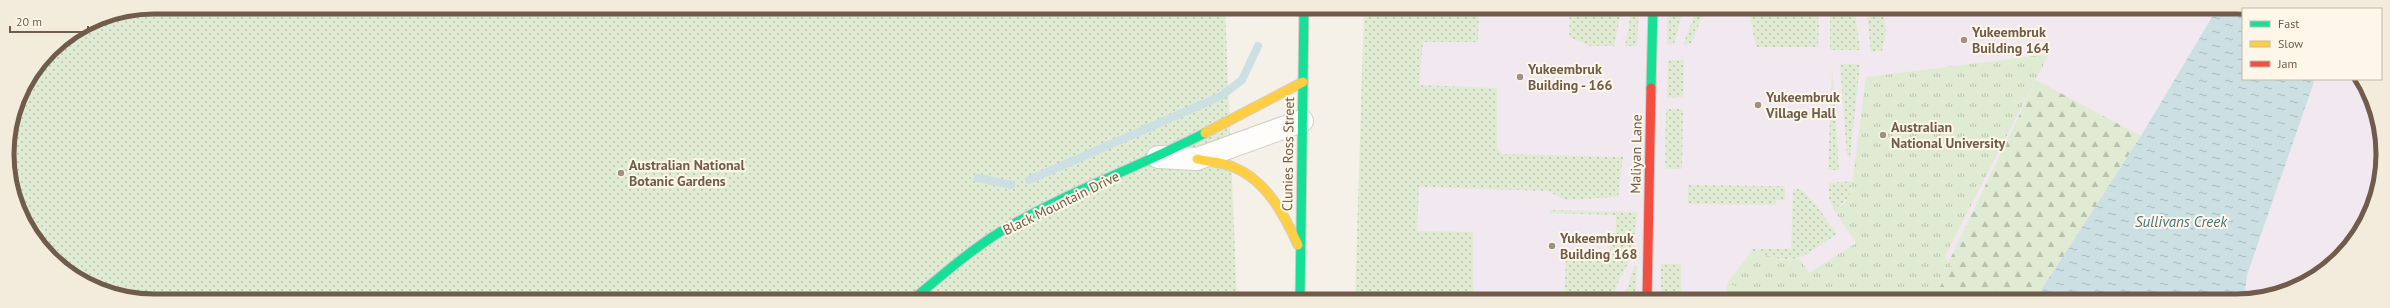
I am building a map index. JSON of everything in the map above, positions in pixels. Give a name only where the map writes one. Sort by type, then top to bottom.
[{"type":"street","name":"Clunies Ross Street","points":[[1300,294],[1304,14]]},
{"type":"street","name":"Maliyan Lane","points":[[1647,294],[1653,14]]},
{"type":"street","name":"Black Mountain Drive","points":[[919,294],[968,253],[1000,232],[1041,209],[1158,157],[1303,82]]},
{"type":"street","name":"Black Mountain Drive","points":[[1158,157],[1197,159],[1302,121]]},
{"type":"street","points":[[1197,159],[1233,167],[1251,178],[1267,193],[1287,220],[1300,252]]},
{"type":"shaded area","name":"Australian National University","points":[[1389,14],[2242,14],[2242,80],[2354,80],[2369,109],[2375,136],[2376,163],[2371,190],[2365,208],[2347,239],[2328,259],[2298,280],[2272,289],[2254,293],[1382,294]]},
{"type":"green space","name":"Australian National Botanic Gardens","points":[[1225,14],[1237,294],[145,294],[109,287],[92,280],[62,259],[49,246],[33,224],[21,199],[15,172],[14,145],[21,109],[28,92],[43,69],[69,43],[92,28],[109,21],[136,15]]},
{"type":"green space","points":[[1364,14],[1479,14],[1478,42],[1423,42],[1419,85],[1497,88],[1497,148],[1503,154],[1623,157],[1618,197],[1566,200],[1548,191],[1419,187],[1417,231],[1473,232],[1473,294],[1355,294]]},
{"type":"green space","points":[[1570,14],[1621,14],[1614,46],[1590,46],[1569,37]]},
{"type":"green space","points":[[1631,14],[1639,14],[1637,46],[1625,46]]},
{"type":"green space","points":[[1667,14],[1682,14],[1674,44],[1667,45]]},
{"type":"green space","points":[[1695,14],[1703,14],[1691,44],[1683,45]]},
{"type":"green space","points":[[1749,14],[1817,14],[1819,25],[1818,47],[1756,47]]},
{"type":"green space","points":[[1830,14],[1855,14],[1860,50],[1830,50]]},
{"type":"green space","points":[[1867,14],[1884,14],[1886,33],[1882,51],[1871,52]]},
{"type":"green space","points":[[2049,54],[1945,256],[1952,267],[1935,294],[1754,294],[1727,283],[1752,251],[1781,260],[1800,259],[1809,273],[1856,243],[1834,210],[1846,202],[1851,192],[1866,77]]},
{"type":"green space","points":[[1668,60],[1684,60],[1683,97],[1667,98]]},
{"type":"green space","points":[[1840,64],[1860,64],[1850,157],[1847,157]]},
{"type":"green space","points":[[1832,65],[1839,170],[1828,170]]},
{"type":"green space","points":[[2036,80],[2141,136],[2039,294],[1933,294]]},
{"type":"green space","points":[[1666,109],[1683,109],[1682,169],[1665,169]]},
{"type":"green space","points":[[1853,181],[1849,197],[1834,210],[1829,198],[1829,183]]},
{"type":"green space","points":[[1688,185],[1785,186],[1785,200],[1776,200],[1776,205],[1688,204]]},
{"type":"green space","points":[[1793,189],[1801,189],[1816,205],[1837,234],[1806,255],[1798,258],[1779,259],[1752,251],[1751,249],[1791,249]]},
{"type":"green space","points":[[1549,210],[1637,212],[1634,252],[1618,282],[1614,294],[1564,294],[1566,259],[1610,259],[1611,233],[1616,233],[1616,215],[1549,213]]},
{"type":"green space","points":[[1661,264],[1681,264],[1681,294],[1661,294]]},
{"type":"green space","points":[[1637,265],[1635,294],[1625,294],[1634,267]]},
{"type":"green space","points":[[1727,283],[1758,294],[1727,294]]},
{"type":"water","name":"Sullivans Creek","points":[[2214,14],[2242,14],[2242,80],[2315,80],[2247,275],[2245,294],[2039,294],[2141,136]]},
{"type":"waterway","points":[[1029,180],[1221,96],[1242,80],[1258,46]]},
{"type":"waterway","points":[[978,178],[1011,185]]},
{"type":"traffic: fast","points":[[1300,294],[1304,14]]},
{"type":"traffic: fast","points":[[1651,88],[1653,14]]},
{"type":"traffic: fast","points":[[919,294],[977,248],[1024,218],[1205,133]]},
{"type":"traffic: slow","points":[[1205,133],[1303,82]]},
{"type":"traffic: slow","points":[[1197,159],[1229,165],[1255,180],[1273,199],[1287,222],[1298,245]]},
{"type":"traffic: jam","points":[[1647,294],[1651,88]]},
{"type":"place","name":"Yukeembruk Building 164","points":[[1964,40]]},
{"type":"place","name":"Yukeembruk Building - 166","points":[[1520,77]]},
{"type":"place","name":"Yukeembruk Village Hall","points":[[1758,105]]},
{"type":"place","name":"Australian National University","points":[[1883,135]]},
{"type":"place","name":"Australian National Botanic Gardens","points":[[621,173]]},
{"type":"place","name":"Yukeembruk Building 168","points":[[1552,246]]}]
